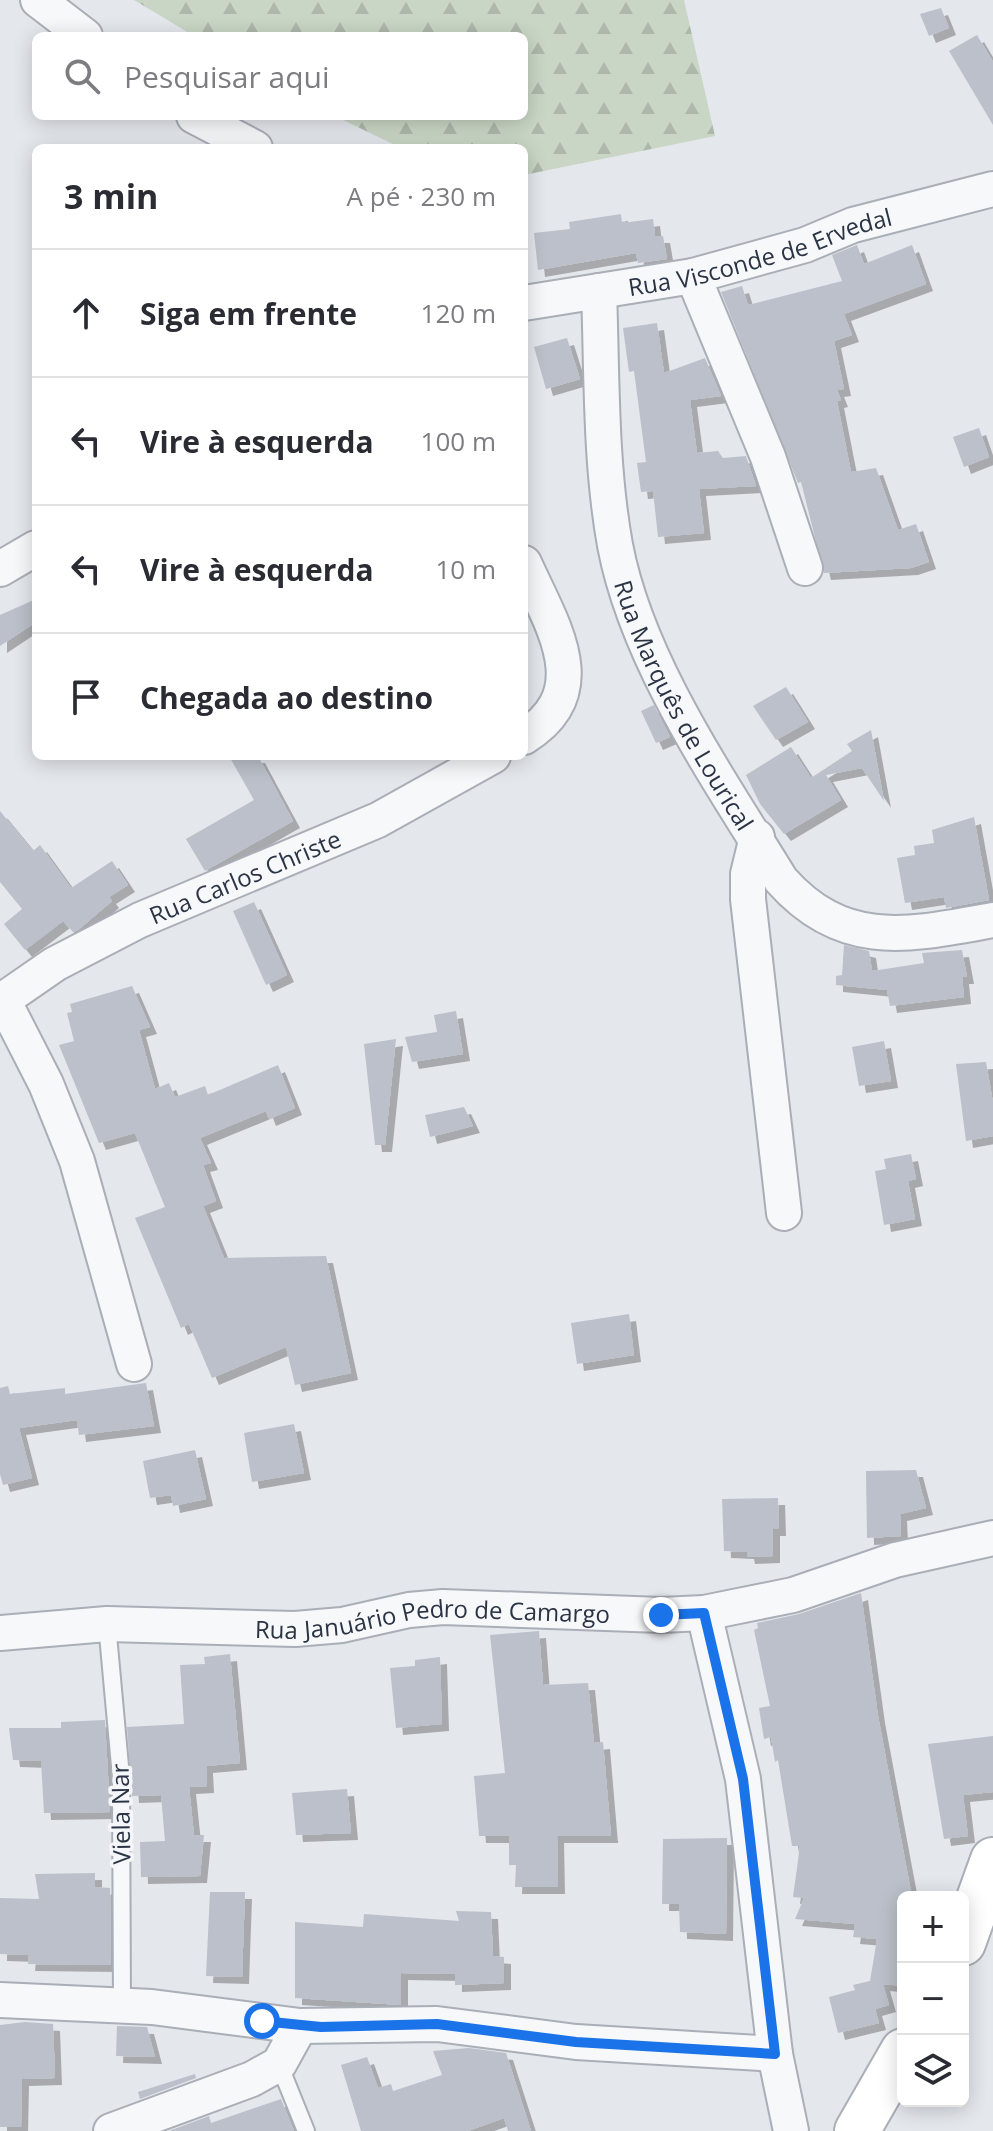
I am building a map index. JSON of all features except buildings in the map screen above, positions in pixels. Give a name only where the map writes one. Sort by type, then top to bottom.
[{"type":"main road","points":[[969,1929],[993,1860]]},
{"type":"main road","points":[[857,2131],[897,2061]]},
{"type":"street","points":[[38,0],[80,32]]},
{"type":"street","points":[[202,120],[247,144]]},
{"type":"street","name":"Rua Visconde de Ervedal","points":[[528,302],[693,276],[793,248],[853,225],[993,189]]},
{"type":"street","points":[[693,276],[768,457],[805,568]]},
{"type":"street","name":"Rua Marquês de Lourical","points":[[599,291],[607,469],[615,544],[623,577],[663,677],[781,880],[800,902],[847,928],[904,934],[993,920]]},
{"type":"street","points":[[0,569],[32,550]]},
{"type":"street","points":[[528,572],[561,649],[565,683],[555,712],[543,726],[528,735]]},
{"type":"street","name":"Rua Carlos Christe","points":[[1,1001],[55,964],[140,920],[378,820],[486,760]]},
{"type":"street","points":[[757,837],[748,874],[748,899],[784,1213]]},
{"type":"street","points":[[1,1001],[46,1084],[77,1161],[134,1364]]},
{"type":"street","name":"Rua Januário Pedro de Camargo","points":[[0,1633],[107,1624],[295,1629],[342,1625],[409,1610],[469,1606],[661,1615],[704,1613],[793,1595],[895,1560],[993,1538]]},
{"type":"street","points":[[704,1613],[743,1779],[775,2054],[791,2131]]},
{"type":"street","points":[[0,2000],[122,2005],[219,2014],[300,2026],[437,2024],[576,2042],[775,2054]]},
{"type":"street","points":[[111,2131],[252,2079],[279,2064],[300,2026]]},
{"type":"lane","name":"Viela Nar","points":[[107,1624],[121,1777],[122,2005]]},
{"type":"lane","points":[[279,2064],[306,2131]]},
{"type":"green space","points":[[134,0],[684,0],[715,136],[528,174],[528,144],[393,144],[343,120],[528,120],[528,32],[187,32]]},
{"type":"route","points":[[262,2021],[321,2027],[437,2024],[576,2042],[775,2054],[743,1779],[704,1613],[661,1615]]}]
